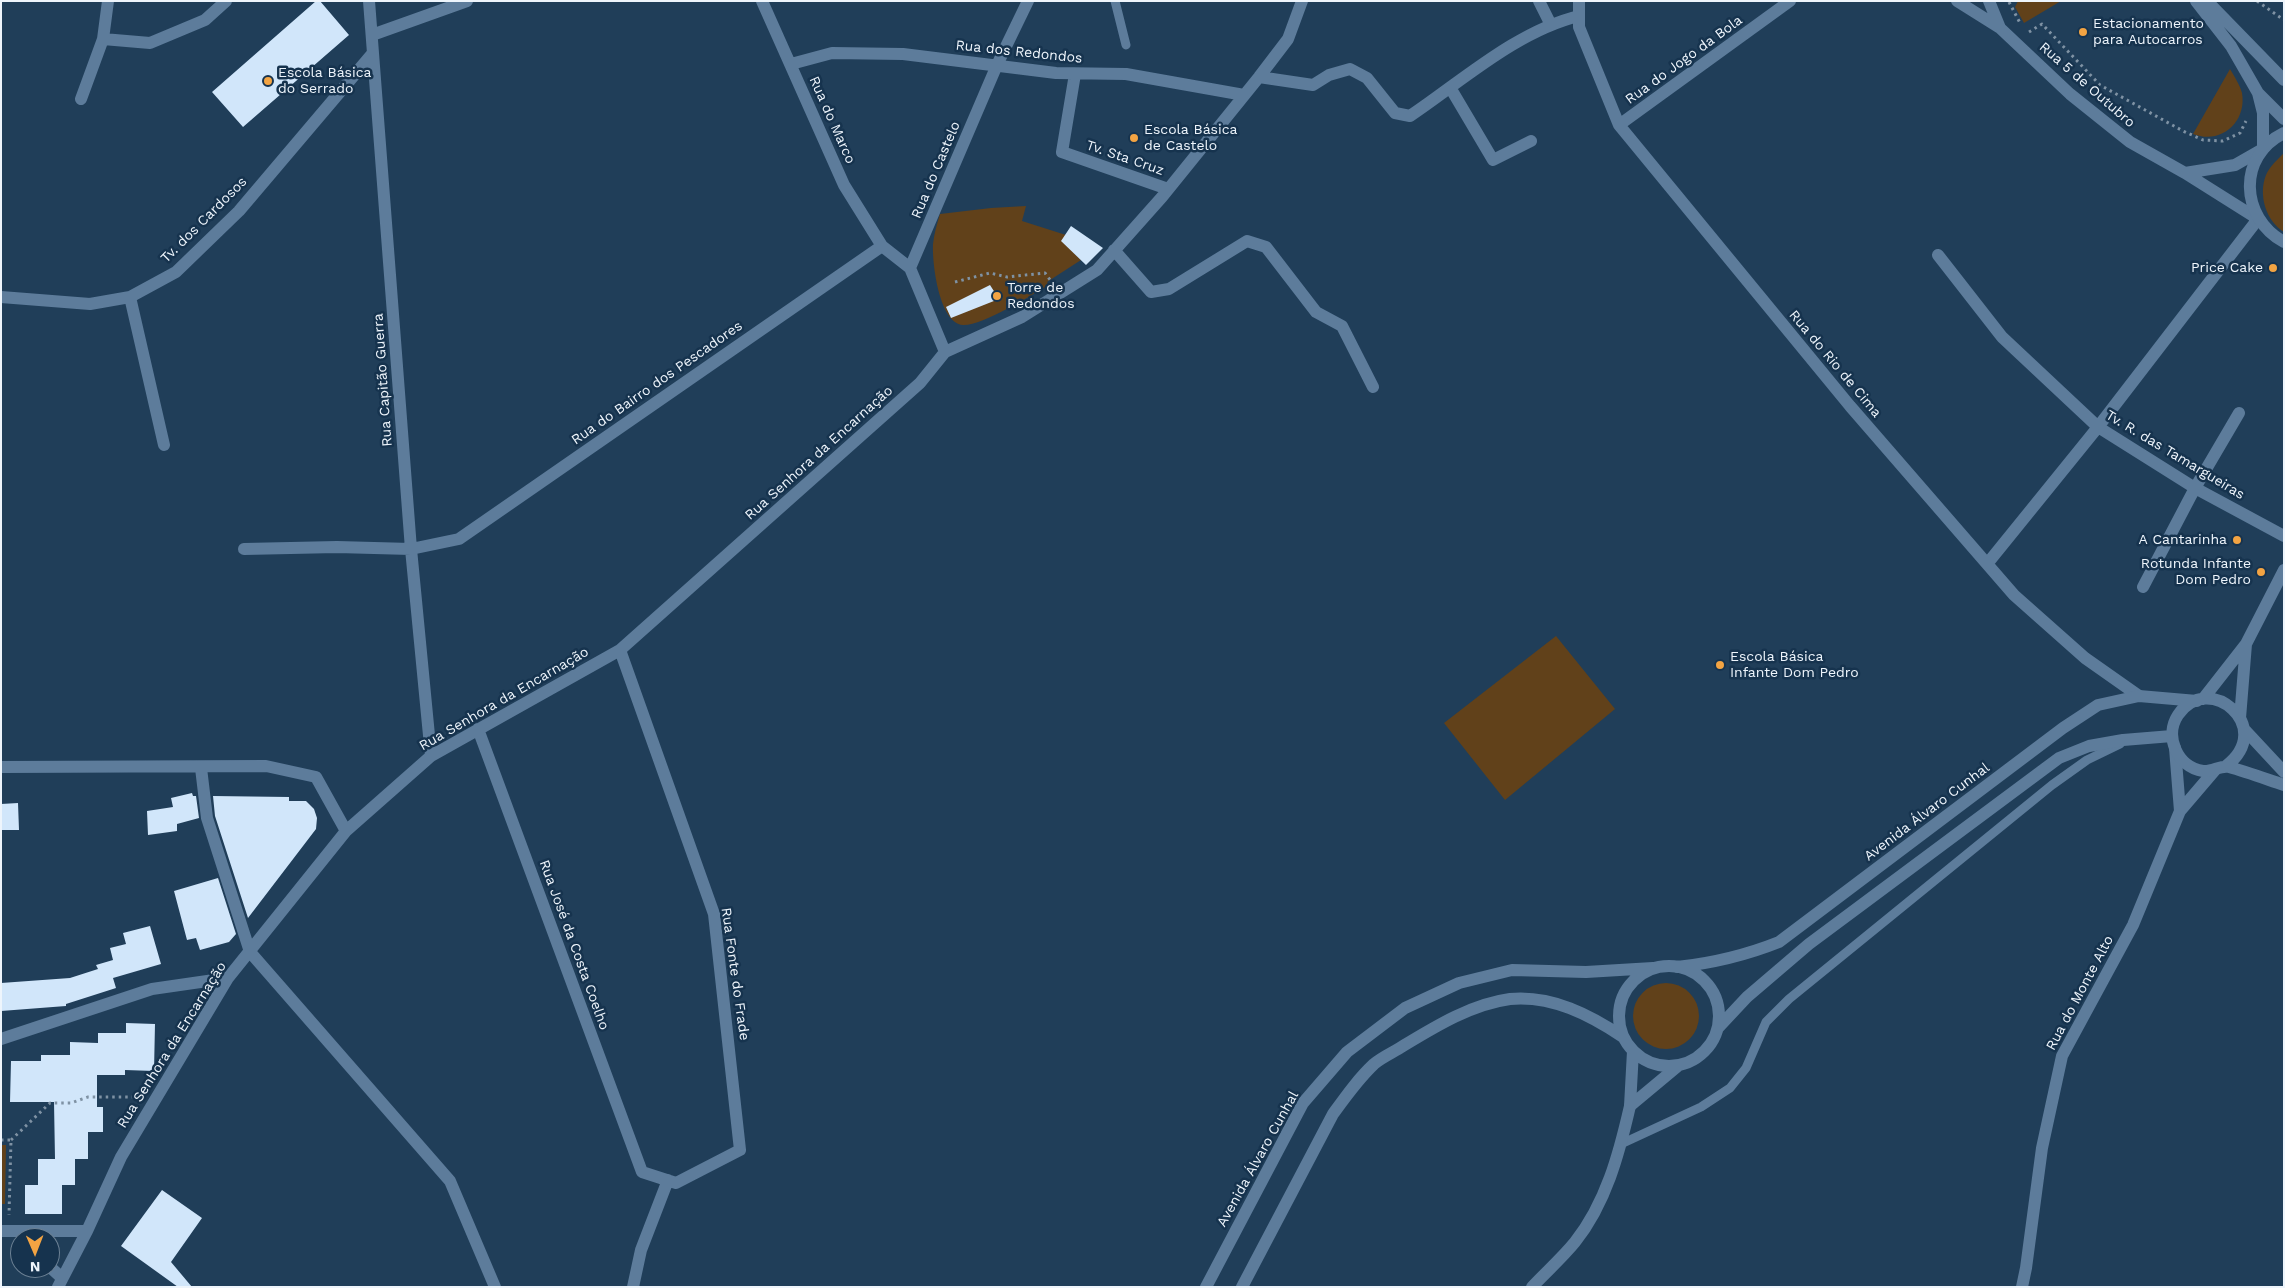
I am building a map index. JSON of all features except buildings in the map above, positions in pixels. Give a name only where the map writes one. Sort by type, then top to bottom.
[{"type":"street","points":[[81,99],[103,39],[108,1]]},
{"type":"street","points":[[103,39],[150,43],[205,20],[226,1]]},
{"type":"street","name":"Rua Capitão Guerra","points":[[369,1],[411,549],[431,756]]},
{"type":"street","points":[[372,35],[467,1]]},
{"type":"street","name":"Rua do Marco","points":[[762,1],[844,185],[882,246]]},
{"type":"street","name":"Rua do Castelo","points":[[910,268],[997,65],[1028,1]]},
{"type":"street","points":[[882,246],[910,268],[945,352],[1022,316],[1097,270],[1168,189],[1288,39],[1302,1]]},
{"type":"street","points":[[1539,1],[1551,25]]},
{"type":"street","name":"Rua do Rio de Cima","points":[[1579,1],[1579,28],[1619,125],[1850,406],[2014,595],[2085,658],[2139,696]]},
{"type":"street","name":"Rua do Jogo da Bola","points":[[1619,125],[1789,1]]},
{"type":"street","points":[[1957,1],[2000,28]]},
{"type":"street","name":"Rua 5 de Outubro","points":[[1989,1],[2000,28],[2070,94],[2130,142],[2185,173],[2258,219]]},
{"type":"street","points":[[2196,1],[2231,46],[2258,92],[2284,119]]},
{"type":"street","points":[[2206,1],[2284,80]]},
{"type":"street","points":[[1259,77],[1313,85],[1329,75],[1350,69],[1367,78],[1395,113],[1410,116],[1451,89],[1489,60],[1551,25],[1579,16]]},
{"type":"street","name":"Tv. dos Cardosos","points":[[1,297],[90,304],[130,297],[176,272],[240,211],[374,53]]},
{"type":"street","name":"Rua dos Redondos","points":[[791,64],[832,54],[903,54],[1075,74],[1126,74],[1244,95]]},
{"type":"street","name":"Tv. Sta Cruz","points":[[1075,74],[1062,152],[1168,189]]},
{"type":"street","points":[[1451,89],[1493,160],[1531,141]]},
{"type":"street","points":[[2258,92],[2263,113],[2262,149],[2253,165],[2249,183],[2251,201],[2258,219],[2272,236],[2284,242]]},
{"type":"street","points":[[2185,173],[2235,165],[2262,149],[2284,132]]},
{"type":"street","points":[[1987,564],[2098,427],[2258,219]]},
{"type":"street","points":[[1114,250],[1151,292],[1169,289],[1247,241],[1266,247],[1316,312],[1342,326],[1373,387]]},
{"type":"street","name":"Rua do Bairro dos Pescadores","points":[[244,549],[337,547],[411,549],[459,539],[882,246]]},
{"type":"street","name":"Tv. R. das Tamargueiras","points":[[1938,255],[2002,337],[2098,427],[2195,488],[2284,536]]},
{"type":"street","points":[[130,297],[164,446]]},
{"type":"street","name":"Rua Senhora da Encarnação","points":[[60,1282],[87,1231],[121,1157],[228,978],[346,831],[431,756],[620,650],[920,383],[945,352]]},
{"type":"street","points":[[2143,587],[2195,488],[2239,414]]},
{"type":"street","points":[[2200,700],[2246,644],[2284,570]]},
{"type":"street","points":[[2180,811],[2221,768],[2235,760],[2241,751],[2246,644]]},
{"type":"street","name":"Rua Fonte do Frade","points":[[620,650],[714,914],[740,1150],[676,1183],[642,1172]]},
{"type":"street","name":"Avenida Álvaro Cunhal","points":[[1677,967],[1712,963],[1746,955],[1779,942],[2098,705],[2139,696],[2200,700]]},
{"type":"street","points":[[2180,811],[2173,725],[2178,714],[2187,706],[2200,700],[2214,699],[2225,702],[2284,772]]},
{"type":"street","name":"Rua José da Costa Coelho","points":[[478,730],[642,1172]]},
{"type":"street","points":[[1718,1028],[1747,998],[1809,944],[2059,758],[2090,746],[2128,740],[2173,742]]},
{"type":"street","points":[[2173,742],[2181,759],[2191,767],[2203,771],[2221,768],[2284,785]]},
{"type":"street","points":[[1,767],[201,768],[266,766],[316,777],[346,831]]},
{"type":"street","points":[[201,768],[207,818],[250,952],[450,1181],[495,1287]]},
{"type":"street","name":"Rua do Monte Alto","points":[[2022,1287],[2042,1148],[2062,1056],[2133,925],[2180,811]]},
{"type":"street","points":[[1242,1287],[1333,1114],[1350,1090],[1376,1063],[1466,1011],[1510,999],[1542,1001],[1567,1006],[1602,1023],[1623,1037],[1633,1051],[1646,1061],[1662,1066],[1678,1066],[1694,1061],[1707,1050],[1716,1036],[1720,1020],[1719,1004],[1712,989],[1701,976],[1686,968],[1653,968],[1638,976],[1627,988],[1620,1004],[1619,1021],[1623,1037]]},
{"type":"street","name":"Avenida Álvaro Cunhal","points":[[1206,1287],[1303,1103],[1347,1052],[1405,1008],[1459,983],[1512,970],[1586,972],[1653,968]]},
{"type":"street","points":[[1,1039],[152,989],[228,978]]},
{"type":"street","points":[[1532,1287],[1576,1241],[1602,1199],[1621,1144],[1630,1106],[1633,1051]]},
{"type":"street","points":[[1630,1106],[1663,1081],[1678,1066]]},
{"type":"street","points":[[633,1287],[641,1250],[668,1180]]},
{"type":"street","points":[[5,1231],[87,1231]]},
{"type":"lane","points":[[1114,1],[1126,45]]},
{"type":"lane","points":[[1621,1144],[1701,1107],[1730,1088],[1746,1068],[1766,1022],[1789,999],[2052,785],[2087,760],[2128,740]]},
{"type":"path","points":[[2009,1],[2026,34],[2042,24],[2100,86],[2202,140],[2224,141],[2240,133],[2249,115]]},
{"type":"path","points":[[2257,1],[2284,20]]},
{"type":"path","points":[[955,282],[990,273],[1007,277],[1045,273],[1052,283],[1057,280]]},
{"type":"path","points":[[1,1140],[10,1140],[50,1103],[71,1103],[88,1097],[157,1097]]},
{"type":"path","points":[[5,1231],[10,1140]]},
{"type":"shaded area","points":[[2018,1],[2061,1],[2024,23],[2015,7]]},
{"type":"shaded area","points":[[2230,69],[2242,93],[2242,104],[2236,122],[2222,134],[2203,137],[2193,134]]},
{"type":"shaded area","points":[[2284,153],[2284,232],[2272,221],[2268,214],[2263,199],[2263,191],[2266,175]]},
{"type":"shaded area","points":[[1026,206],[1022,221],[1066,235],[1062,241],[1081,260],[1047,282],[1049,285],[982,321],[963,325],[955,322],[943,304],[934,264],[933,244],[940,214]]},
{"type":"shaded area","points":[[1556,636],[1615,709],[1505,800],[1444,723]]},
{"type":"shaded area","points":[[1666,983],[1679,986],[1689,993],[1696,1003],[1699,1016],[1696,1029],[1689,1039],[1679,1046],[1666,1049],[1653,1046],[1643,1039],[1636,1029],[1633,1016],[1636,1003],[1643,993],[1653,986]]},
{"type":"shaded area","points":[[1,1145],[6,1145],[5,1204],[1,1204]]},
{"type":"place","name":"Estacionamento para Autocarros","points":[[2083,32]]},
{"type":"place","name":"Escola Básica do Serrado","points":[[268,81]]},
{"type":"place","name":"Escola Básica de Castelo","points":[[1134,138]]},
{"type":"place","name":"Price Cake","points":[[2273,268]]},
{"type":"place","name":"Torre de Redondos","points":[[997,296]]},
{"type":"place","name":"A Cantarinha","points":[[2237,540]]},
{"type":"place","name":"Rotunda Infante Dom Pedro","points":[[2261,572]]},
{"type":"place","name":"Escola Básica Infante Dom Pedro","points":[[1720,665]]}]
